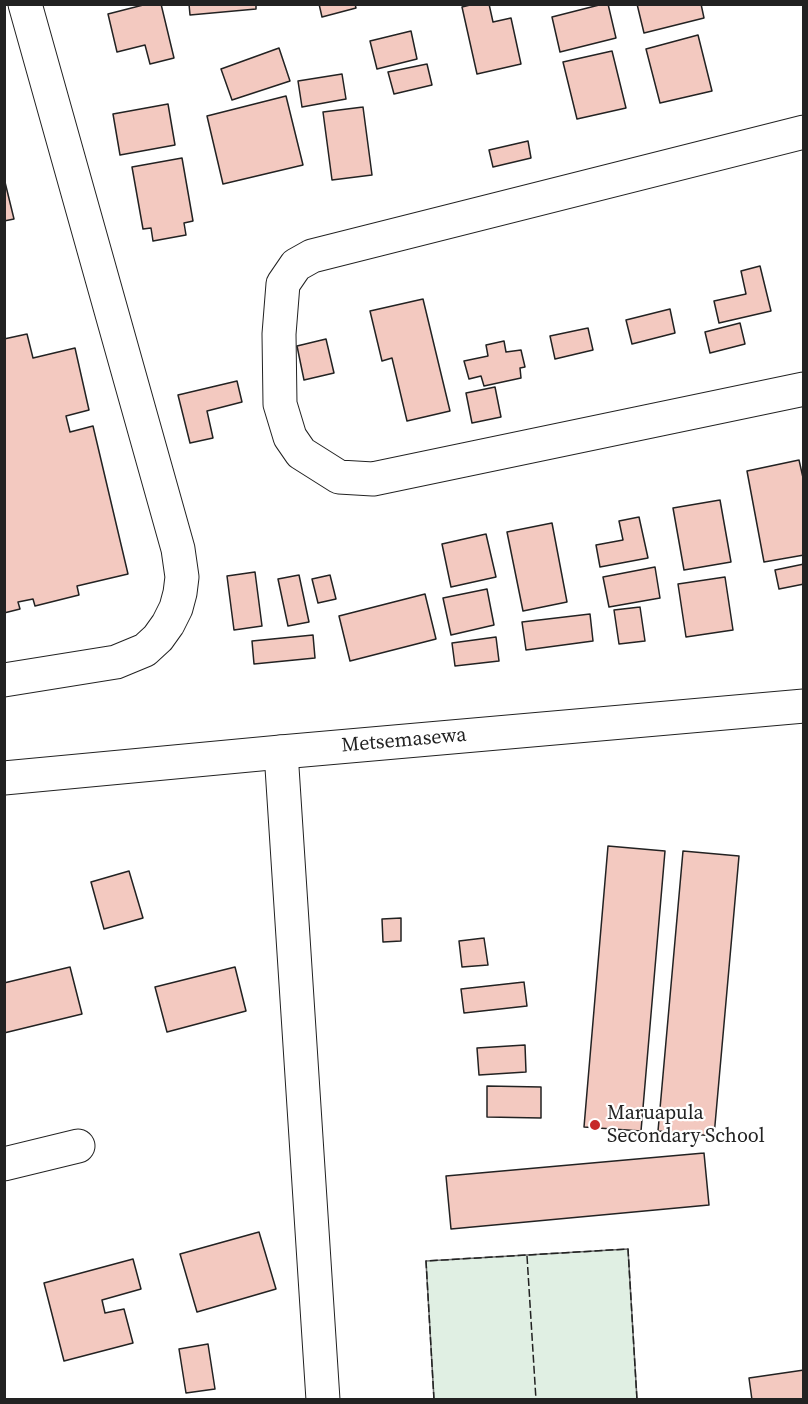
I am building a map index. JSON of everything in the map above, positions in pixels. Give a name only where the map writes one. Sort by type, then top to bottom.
[{"type":"street","points":[[4,680],[116,662],[145,650],[168,624],[176,608],[182,577],[178,549],[25,4]]},
{"type":"street","points":[[804,132],[312,256],[296,265],[283,284],[279,334],[280,404],[290,437],[301,453],[339,477],[373,478],[804,389]]},
{"type":"street","name":"Metsemasewa","points":[[4,778],[804,706]]},
{"type":"street","points":[[281,752],[323,1400]]},
{"type":"street","points":[[4,1164],[78,1146]]},
{"type":"green space","points":[[628,1249],[637,1399],[434,1399],[426,1261]]},
{"type":"building","points":[[147,4],[161,4],[174,58],[150,64],[145,45],[117,52],[108,14]]},
{"type":"building","points":[[189,4],[256,4],[256,9],[190,15]]},
{"type":"building","points":[[319,4],[355,4],[356,8],[322,17]]},
{"type":"building","points":[[489,4],[493,22],[511,18],[521,64],[477,74],[462,7]]},
{"type":"building","points":[[608,4],[616,38],[560,52],[552,17]]},
{"type":"building","points":[[637,4],[701,4],[704,18],[644,33]]},
{"type":"building","points":[[411,31],[417,59],[377,69],[370,41]]},
{"type":"building","points":[[698,35],[712,91],[660,103],[646,49]]},
{"type":"building","points":[[279,48],[290,81],[232,100],[221,69]]},
{"type":"building","points":[[612,51],[626,108],[577,119],[563,62]]},
{"type":"building","points":[[427,64],[432,85],[394,94],[388,72]]},
{"type":"building","points":[[342,74],[346,99],[302,107],[298,81]]},
{"type":"building","points":[[286,96],[303,165],[223,184],[207,116]]},
{"type":"building","points":[[168,104],[175,145],[120,155],[113,114]]},
{"type":"building","points":[[363,107],[372,175],[332,180],[323,112]]},
{"type":"building","points":[[528,141],[531,158],[493,167],[489,150]]},
{"type":"building","points":[[182,158],[193,221],[184,223],[186,235],[153,241],[151,228],[143,229],[132,167]]},
{"type":"building","points":[[4,178],[14,219],[4,221]]},
{"type":"building","points":[[760,266],[771,311],[719,323],[714,301],[746,294],[741,271]]},
{"type":"building","points":[[423,299],[450,411],[407,421],[392,358],[382,361],[370,311]]},
{"type":"building","points":[[670,309],[675,333],[632,344],[626,320]]},
{"type":"building","points":[[740,323],[745,344],[710,353],[705,332]]},
{"type":"building","points":[[588,328],[593,350],[555,359],[550,336]]},
{"type":"building","points":[[27,334],[33,358],[75,348],[89,410],[66,416],[70,432],[93,426],[128,574],[77,586],[79,595],[35,606],[33,599],[18,602],[20,609],[4,613],[4,339]]},
{"type":"building","points":[[326,339],[334,373],[304,380],[297,346]]},
{"type":"building","points":[[504,341],[506,352],[521,350],[525,367],[520,368],[521,378],[484,386],[481,376],[469,379],[464,361],[488,356],[486,345]]},
{"type":"building","points":[[237,381],[242,402],[207,411],[213,438],[190,443],[178,395]]},
{"type":"building","points":[[495,387],[501,417],[472,423],[466,393]]},
{"type":"building","points":[[799,460],[804,482],[804,555],[764,562],[747,471]]},
{"type":"building","points":[[720,500],[731,562],[684,570],[673,508]]},
{"type":"building","points":[[639,517],[648,558],[600,567],[596,545],[623,540],[619,521]]},
{"type":"building","points":[[552,523],[567,602],[523,611],[507,532]]},
{"type":"building","points":[[486,534],[496,577],[451,587],[442,544]]},
{"type":"building","points":[[804,564],[804,584],[779,589],[775,570]]},
{"type":"building","points":[[655,567],[660,598],[609,607],[603,577]]},
{"type":"building","points":[[255,572],[262,626],[234,630],[227,576]]},
{"type":"building","points":[[299,575],[309,622],[288,626],[278,579]]},
{"type":"building","points":[[330,575],[336,599],[318,603],[312,579]]},
{"type":"building","points":[[725,577],[733,630],[686,637],[678,584]]},
{"type":"building","points":[[487,589],[494,625],[451,635],[443,598]]},
{"type":"building","points":[[425,594],[436,639],[350,661],[339,616]]},
{"type":"building","points":[[640,607],[645,641],[619,644],[614,610]]},
{"type":"building","points":[[590,614],[593,641],[526,650],[522,622]]},
{"type":"building","points":[[313,635],[315,658],[254,664],[252,641]]},
{"type":"building","points":[[496,637],[499,661],[455,666],[452,643]]},
{"type":"building","points":[[608,846],[665,851],[641,1131],[584,1127]]},
{"type":"building","points":[[683,851],[739,856],[714,1136],[658,1131]]},
{"type":"building","points":[[129,871],[143,918],[104,929],[91,882]]},
{"type":"building","points":[[401,918],[401,941],[383,942],[382,919]]},
{"type":"building","points":[[484,938],[488,965],[462,967],[459,941]]},
{"type":"building","points":[[70,967],[82,1014],[4,1033],[4,983]]},
{"type":"building","points":[[235,967],[246,1011],[167,1032],[155,987]]},
{"type":"building","points":[[524,982],[527,1006],[464,1013],[461,989]]},
{"type":"building","points":[[525,1045],[526,1072],[479,1075],[477,1048]]},
{"type":"building","points":[[487,1086],[541,1087],[541,1118],[487,1117]]},
{"type":"building","points":[[704,1153],[709,1205],[451,1229],[446,1176]]},
{"type":"building","points":[[259,1232],[276,1289],[197,1312],[180,1254]]},
{"type":"building","points":[[133,1259],[141,1289],[102,1300],[105,1313],[124,1309],[133,1343],[64,1361],[44,1283]]},
{"type":"building","points":[[208,1344],[215,1389],[186,1393],[179,1349]]},
{"type":"building","points":[[804,1370],[804,1400],[752,1400],[749,1378]]},
{"type":"fence","points":[[434,1400],[426,1261],[628,1249],[637,1400]]},
{"type":"fence","points":[[527,1256],[536,1400]]},
{"type":"place","name":"Maruapula Secondary School","points":[[595,1125]]}]
